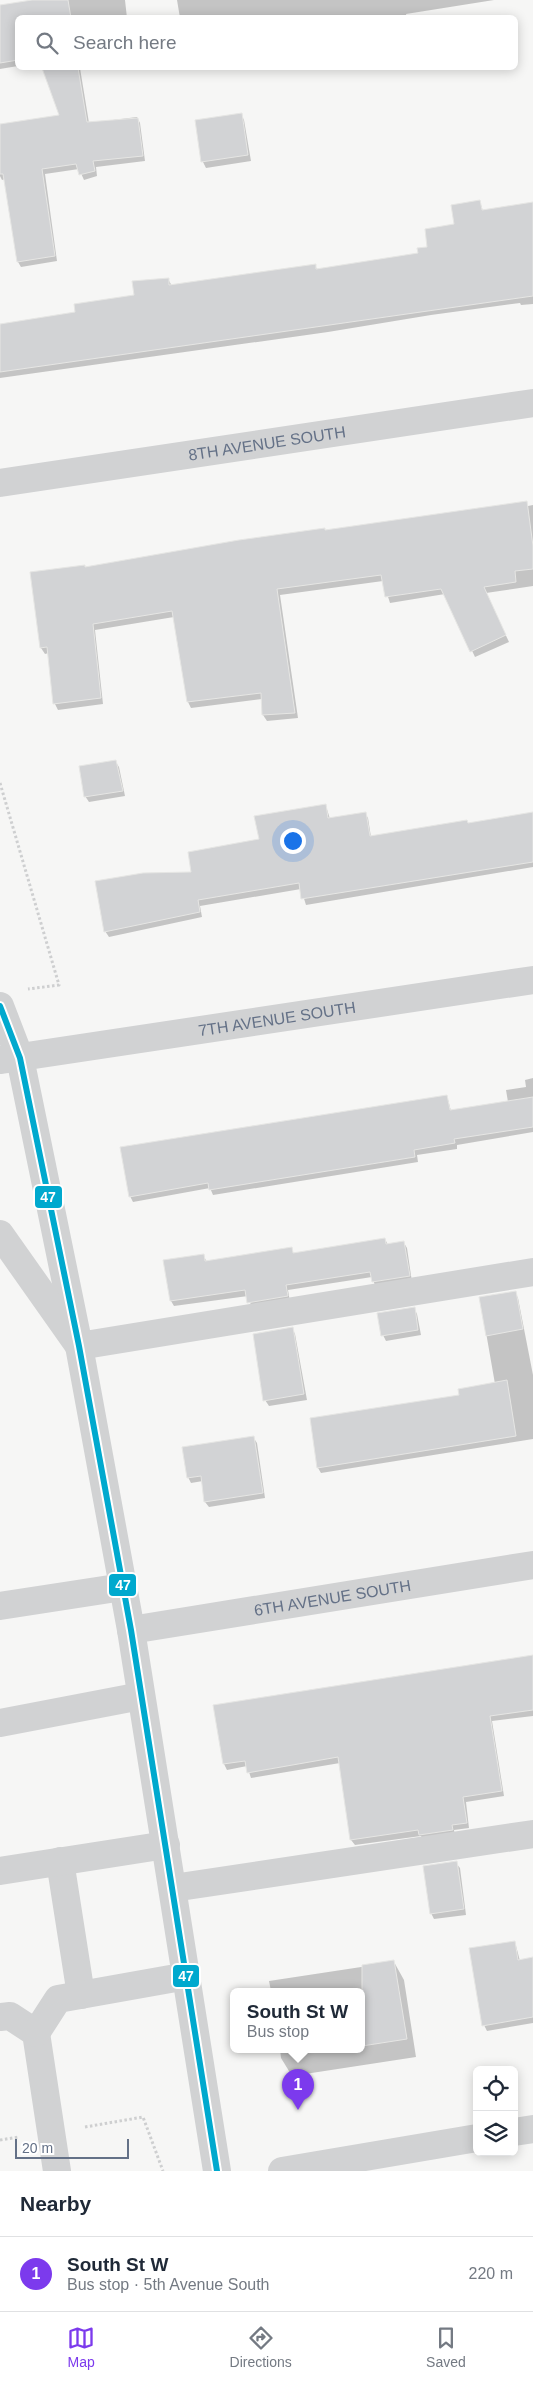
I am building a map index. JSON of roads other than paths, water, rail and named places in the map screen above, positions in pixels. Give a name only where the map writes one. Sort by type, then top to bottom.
[{"type":"street","name":"8TH AVENUE SOUTH","points":[[0,483],[533,403]]},
{"type":"street","name":"7TH AVENUE SOUTH","points":[[10,1059],[533,980]]},
{"type":"street","points":[[10,998],[10,1059],[79,1346],[131,1630],[217,2171]]},
{"type":"street","points":[[0,1234],[79,1346]]},
{"type":"street","points":[[79,1346],[533,1272]]},
{"type":"street","name":"6TH AVENUE SOUTH","points":[[131,1630],[533,1565]]},
{"type":"street","points":[[0,1606],[122,1587]]},
{"type":"street","points":[[0,1723],[141,1696]]},
{"type":"street","points":[[173,1888],[533,1834]]},
{"type":"street","points":[[0,1871],[166,1845]]},
{"type":"street","points":[[60,1862],[81,1995]]},
{"type":"street","points":[[57,2171],[36,2033],[58,1999],[187,1976]]},
{"type":"street","points":[[0,2017],[10,2016],[36,2033]]},
{"type":"street","points":[[518,2131],[533,2129]]},
{"type":"street","points":[[282,2171],[473,2139]]},
{"type":"place","name":"South St W","points":[[298,2110]]}]
